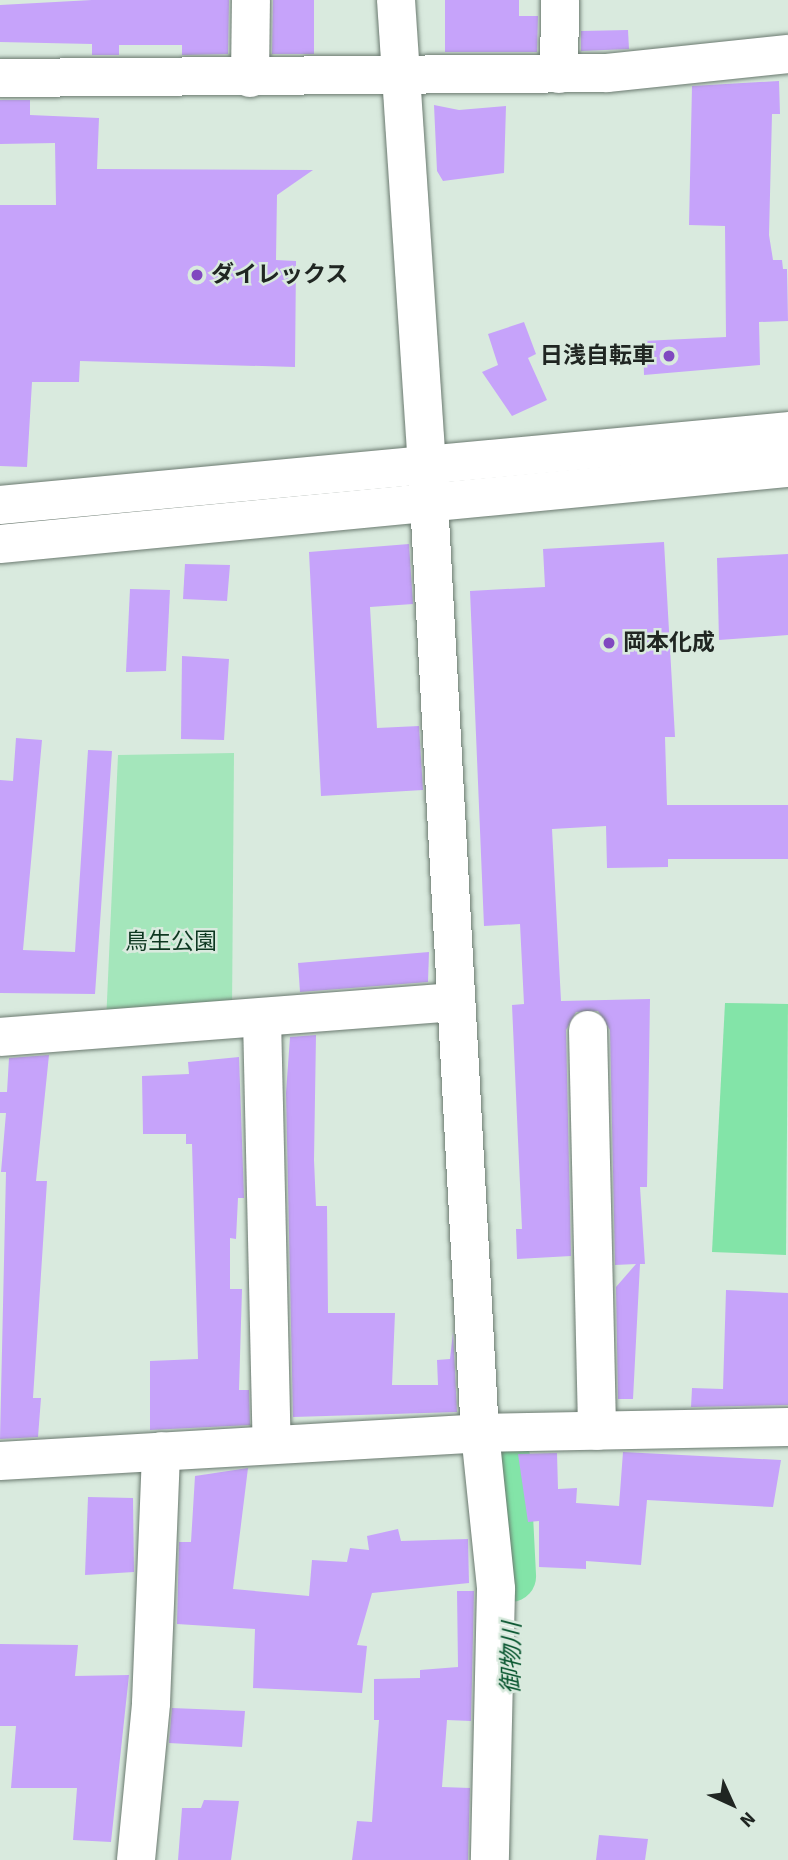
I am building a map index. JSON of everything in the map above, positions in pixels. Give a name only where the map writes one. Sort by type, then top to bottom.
[{"type":"street","points":[[250,78],[251,0]]},
{"type":"street","points":[[396,0],[398,78],[428,464],[428,504],[480,1433],[496,1589],[489,1860]]},
{"type":"street","points":[[559,74],[560,0]]},
{"type":"street","points":[[0,78],[398,78],[559,74],[788,54]]},
{"type":"street","points":[[0,505],[788,431]]},
{"type":"street","points":[[0,544],[788,468]]},
{"type":"street","points":[[0,1037],[456,1002]]},
{"type":"street","points":[[262,1018],[272,1445]]},
{"type":"street","points":[[588,1030],[597,1431]]},
{"type":"street","points":[[0,1461],[480,1433],[788,1427]]},
{"type":"street","points":[[136,1860],[151,1703],[161,1451]]},
{"type":"green space","name":"鳥生公園","points":[[234,753],[232,1011],[106,1023],[118,755]]},
{"type":"shaded area","points":[[725,1003],[788,1004],[786,1255],[712,1252]]},
{"type":"building","points":[[92,0],[229,0],[228,54],[182,55],[182,45],[119,45],[119,55],[92,55],[92,44],[0,42],[0,5]]},
{"type":"building","points":[[273,0],[314,0],[314,54],[272,54]]},
{"type":"building","points":[[445,0],[519,0],[519,16],[538,16],[537,52],[445,52]]},
{"type":"building","points":[[628,30],[629,49],[581,51],[581,31]]},
{"type":"building","points":[[779,81],[780,114],[772,114],[769,235],[773,260],[782,260],[783,269],[787,269],[788,321],[759,322],[760,365],[644,375],[643,341],[726,337],[725,226],[689,225],[692,86]]},
{"type":"building","name":"ダイレックス","points":[[0,100],[30,100],[30,115],[99,118],[97,169],[313,170],[277,195],[276,260],[296,261],[295,367],[80,361],[79,382],[32,382],[27,467],[0,466],[0,205],[56,205],[55,143],[0,144]]},
{"type":"building","points":[[434,105],[459,110],[506,106],[504,173],[443,181],[437,171]]},
{"type":"building","points":[[524,322],[536,354],[528,358],[547,400],[512,416],[482,372],[498,365],[488,334]]},
{"type":"building","points":[[664,542],[675,737],[665,737],[667,805],[788,805],[788,859],[668,859],[668,867],[607,868],[606,826],[552,829],[561,1001],[650,999],[647,1187],[640,1187],[645,1264],[640,1264],[633,1399],[618,1399],[616,1287],[636,1264],[615,1265],[610,1030],[598,1011],[576,1012],[566,1030],[571,1256],[517,1259],[516,1229],[522,1229],[512,1005],[524,1004],[520,924],[484,926],[470,591],[545,587],[543,549]]},
{"type":"building","points":[[409,544],[413,604],[370,607],[377,728],[419,726],[423,790],[321,796],[309,552]]},
{"type":"building","points":[[788,554],[788,635],[719,640],[717,558]]},
{"type":"building","points":[[185,564],[230,565],[227,601],[183,599]]},
{"type":"building","points":[[130,589],[170,590],[166,671],[126,672]]},
{"type":"building","points":[[182,656],[229,659],[224,740],[181,739]]},
{"type":"building","points":[[16,738],[42,740],[23,950],[75,952],[88,750],[112,751],[95,994],[0,993],[0,780],[13,781]]},
{"type":"building","points":[[429,952],[428,982],[300,992],[298,963]]},
{"type":"building","points":[[316,1035],[314,1160],[316,1206],[327,1206],[328,1313],[395,1313],[392,1385],[438,1385],[437,1360],[450,1359],[453,1332],[457,1412],[293,1417],[286,1093],[290,1037]]},
{"type":"building","points":[[49,1055],[36,1181],[47,1181],[33,1398],[41,1398],[38,1437],[0,1439],[6,1172],[1,1172],[6,1113],[0,1113],[0,1092],[7,1092],[9,1058]]},
{"type":"building","points":[[239,1057],[244,1198],[238,1198],[236,1239],[230,1238],[230,1289],[242,1289],[239,1390],[249,1390],[250,1425],[150,1430],[150,1361],[198,1359],[192,1144],[186,1144],[186,1134],[143,1134],[142,1076],[189,1074],[188,1062]]},
{"type":"building","points":[[726,1290],[788,1293],[788,1405],[691,1407],[692,1388],[723,1389]]},
{"type":"building","points":[[623,1452],[781,1460],[773,1507],[647,1500],[641,1565],[586,1561],[586,1569],[539,1567],[539,1521],[528,1522],[518,1454],[557,1453],[558,1489],[577,1488],[576,1503],[619,1506]]},
{"type":"building","points":[[248,1468],[233,1589],[309,1596],[312,1560],[347,1562],[350,1548],[369,1550],[367,1536],[398,1529],[401,1541],[468,1539],[469,1583],[372,1593],[357,1645],[367,1646],[362,1693],[253,1688],[255,1629],[177,1624],[179,1542],[191,1542],[195,1476]]},
{"type":"building","points":[[88,1497],[133,1498],[134,1572],[85,1575]]},
{"type":"building","points":[[457,1591],[474,1591],[471,1721],[447,1720],[442,1787],[470,1788],[468,1860],[352,1860],[357,1821],[372,1822],[379,1720],[374,1720],[374,1679],[420,1678],[420,1670],[458,1667]]},
{"type":"building","points":[[0,1644],[78,1645],[75,1676],[129,1675],[111,1842],[73,1840],[77,1788],[11,1788],[16,1726],[0,1726]]},
{"type":"building","points":[[172,1708],[245,1711],[242,1747],[169,1743]]},
{"type":"building","points":[[204,1800],[239,1801],[231,1860],[178,1860],[182,1808],[201,1808]]},
{"type":"building","points":[[599,1835],[648,1839],[645,1860],[596,1860]]},
{"type":"waterway","name":"御物川","points":[[504,1456],[510,1576]]},
{"type":"place","name":"ダイレックス","points":[[197,275]]},
{"type":"place","name":"日浅自転車","points":[[669,356]]},
{"type":"place","name":"岡本化成","points":[[609,643]]}]
